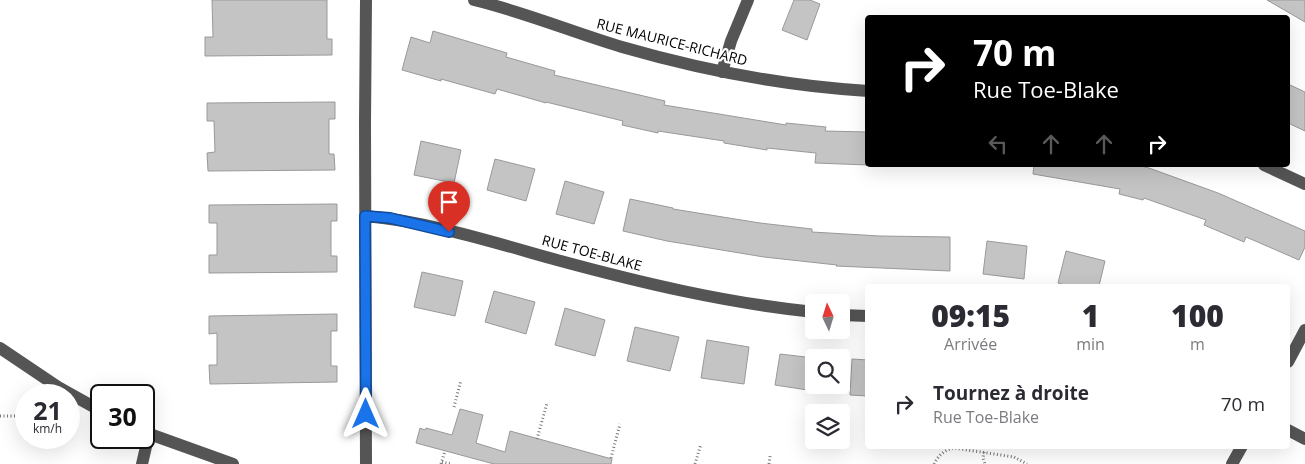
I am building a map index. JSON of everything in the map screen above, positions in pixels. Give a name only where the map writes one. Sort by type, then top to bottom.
[{"type":"street","points":[[366,0],[366,464]]},
{"type":"street","name":"RUE MAURICE-RICHARD","points":[[474,0],[506,8],[622,46],[722,72],[794,84],[865,91]]},
{"type":"street","points":[[722,72],[731,41],[748,0]]},
{"type":"street","points":[[1268,167],[1305,184]]},
{"type":"street","name":"RUE TOE-BLAKE","points":[[365,216],[404,221],[624,278],[701,295],[805,311]]},
{"type":"street","points":[[850,315],[865,316]]},
{"type":"street","points":[[1290,358],[1305,330]]},
{"type":"street","points":[[0,348],[58,387],[90,405]]},
{"type":"street","points":[[1290,431],[1305,439]]},
{"type":"street","points":[[155,436],[233,464]]},
{"type":"street","points":[[142,464],[144,449]]},
{"type":"street","points":[[1232,464],[1240,449]]},
{"type":"path","points":[[454,407],[461,380]]},
{"type":"path","points":[[537,439],[547,404]]},
{"type":"path","points":[[0,416],[15,416]]},
{"type":"path","points":[[611,458],[620,424]]},
{"type":"path","points":[[695,464],[701,444]]},
{"type":"path","points":[[934,464],[947,449]]},
{"type":"path","points":[[962,449],[1014,457],[1027,464]]},
{"type":"path","points":[[445,451],[442,463],[451,464]]},
{"type":"path","points":[[984,452],[985,464]]},
{"type":"path","points":[[768,464],[770,456]]},
{"type":"building","points":[[212,0],[327,0],[327,39],[332,39],[332,55],[205,56],[205,37],[213,37]]},
{"type":"building","points":[[794,0],[810,0],[820,4],[807,40],[782,30]]},
{"type":"building","points":[[1267,0],[1305,0],[1305,22]]},
{"type":"building","points":[[433,31],[507,53],[506,57],[555,71],[554,75],[665,101],[664,105],[786,125],[786,123],[826,127],[825,131],[865,132],[865,165],[815,163],[816,153],[767,148],[767,150],[724,143],[724,141],[658,131],[658,133],[622,125],[623,121],[546,103],[497,89],[495,94],[402,70],[411,37],[430,43]]},
{"type":"building","points":[[1290,85],[1305,92],[1305,131],[1290,124]]},
{"type":"building","points":[[335,102],[335,119],[329,119],[329,154],[334,154],[335,170],[208,171],[207,153],[215,152],[214,121],[207,121],[207,103]]},
{"type":"building","points":[[421,141],[461,150],[454,183],[414,175]]},
{"type":"building","points":[[495,159],[535,169],[526,201],[487,190]]},
{"type":"building","points":[[1034,167],[1149,168],[1218,193],[1305,231],[1305,247],[1299,260],[1246,237],[1244,242],[1204,225],[1206,220],[1144,198],[1143,200],[1119,194],[1120,189],[1033,174]]},
{"type":"building","points":[[565,181],[604,192],[594,224],[556,214]]},
{"type":"building","points":[[630,199],[673,209],[812,229],[812,232],[880,236],[950,237],[950,271],[836,266],[764,257],[667,241],[623,231]]},
{"type":"building","points":[[337,204],[337,221],[331,221],[331,256],[337,256],[337,272],[209,273],[209,255],[217,255],[217,223],[209,223],[209,205]]},
{"type":"building","points":[[987,241],[1027,246],[1024,279],[983,274]]},
{"type":"building","points":[[1066,251],[1105,261],[1099,284],[1058,283]]},
{"type":"building","points":[[422,272],[463,281],[455,316],[414,307]]},
{"type":"building","points":[[494,291],[535,302],[526,334],[485,322]]},
{"type":"building","points":[[565,308],[605,320],[595,356],[555,345]]},
{"type":"building","points":[[337,314],[337,331],[331,331],[331,366],[337,366],[337,382],[210,384],[209,365],[217,365],[217,333],[209,334],[209,316]]},
{"type":"building","points":[[635,327],[679,337],[670,371],[627,361]]},
{"type":"building","points":[[707,340],[749,347],[744,384],[701,378]]},
{"type":"building","points":[[780,354],[805,357],[805,390],[775,385]]},
{"type":"building","points":[[852,359],[865,360],[865,396],[850,395]]},
{"type":"building","points":[[460,409],[483,415],[476,443],[505,452],[510,431],[612,459],[611,464],[494,464],[416,443],[420,428],[452,435]]},
{"type":"route","points":[[366,414],[365,216],[390,218],[449,232]]}]
